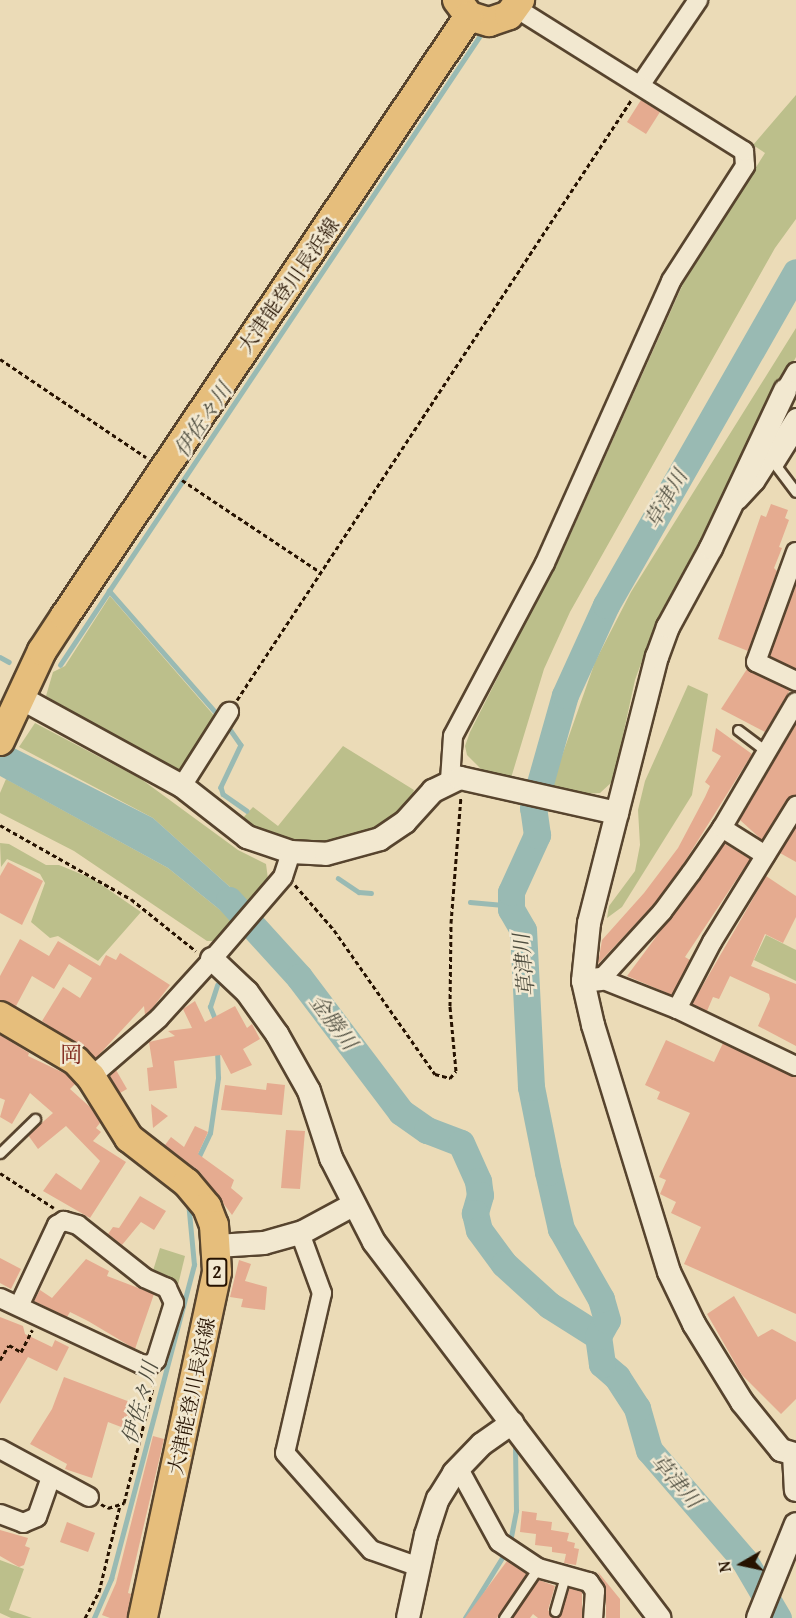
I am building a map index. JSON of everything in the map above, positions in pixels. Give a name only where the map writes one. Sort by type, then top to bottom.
[{"type":"main road","name":"大津能登川長浜線","points":[[11,718],[42,651],[174,475],[463,8],[489,22],[500,20],[518,4]]},
{"type":"main road","name":"大津能登川長浜線","points":[[0,1016],[63,1051],[91,1077],[129,1138],[201,1197],[214,1225],[217,1272],[143,1618]]},
{"type":"street","points":[[641,84],[698,0]]},
{"type":"street","points":[[464,779],[453,736],[546,563],[671,280],[745,166],[744,151],[518,4]]},
{"type":"street","points":[[791,381],[731,506],[668,627],[648,687],[589,923],[592,980],[639,1184],[669,1272],[694,1324],[736,1394],[782,1450],[795,1451],[796,1490]]},
{"type":"street","points":[[731,506],[755,482],[796,418]]},
{"type":"street","points":[[796,552],[756,662],[796,681]]},
{"type":"street","points":[[592,980],[662,912],[722,828],[796,702]]},
{"type":"street","points":[[182,786],[229,712]]},
{"type":"street","points":[[11,718],[182,786],[247,837],[291,852],[326,854],[380,839],[464,779],[617,813]]},
{"type":"street","points":[[677,1009],[765,855],[796,806]]},
{"type":"street","points":[[722,828],[765,855]]},
{"type":"street","points":[[91,1077],[159,1018],[213,958],[280,882],[291,852]]},
{"type":"street","points":[[213,958],[247,992],[277,1034],[309,1091],[331,1158],[352,1205],[374,1242],[659,1618]]},
{"type":"street","points":[[592,980],[677,1009],[796,1066]]},
{"type":"street","points":[[217,1246],[264,1242],[300,1233],[352,1205]]},
{"type":"street","points":[[0,1298],[141,1364],[150,1365],[163,1337],[173,1296],[78,1225],[64,1221],[57,1225],[19,1306]]},
{"type":"street","points":[[300,1233],[322,1293],[285,1453],[371,1550],[419,1567]]},
{"type":"street","points":[[415,1614],[419,1567],[431,1515],[459,1469],[482,1444],[512,1423]]},
{"type":"street","points":[[0,1449],[89,1497]]},
{"type":"street","points":[[459,1469],[499,1542],[538,1568],[589,1582],[595,1591],[593,1618]]},
{"type":"street","points":[[0,1514],[23,1523],[37,1517],[51,1476]]},
{"type":"street","points":[[758,1618],[796,1524]]},
{"type":"lane","points":[[796,436],[777,467],[796,492]]},
{"type":"lane","points":[[738,730],[766,751]]},
{"type":"lane","points":[[0,1153],[35,1119]]},
{"type":"lane","points":[[504,1618],[538,1568]]},
{"type":"lane","points":[[555,1611],[566,1576]]},
{"type":"path","points":[[229,712],[641,84]]},
{"type":"path","points":[[0,359],[320,572]]},
{"type":"path","points":[[280,882],[297,887],[328,922],[435,1074],[450,1078],[456,1071],[450,994],[464,779]]},
{"type":"path","points":[[0,825],[131,899],[213,958]]},
{"type":"path","points":[[0,1173],[57,1211],[64,1221]]},
{"type":"path","points":[[0,1360],[9,1345],[21,1352],[39,1316]]},
{"type":"path","points":[[89,1497],[108,1508],[124,1503],[155,1378],[150,1365]]},
{"type":"path","points":[[85,1618],[99,1593],[120,1505]]},
{"type":"green space","points":[[796,95],[796,219],[775,248],[570,612],[544,669],[511,778],[482,770],[467,755],[465,746],[470,732],[571,533],[683,284],[765,153],[753,145]]},
{"type":"green space","points":[[796,328],[796,357],[654,628],[635,680],[613,781],[600,793],[581,794],[551,787],[595,662],[631,592]]},
{"type":"green space","points":[[110,596],[217,719],[186,769],[178,772],[46,696],[53,672],[65,666]]},
{"type":"green space","points":[[688,685],[708,694],[692,795],[622,907],[607,918],[609,906],[635,871],[640,845],[638,810],[645,781]]},
{"type":"green space","points":[[35,723],[141,779],[238,850],[266,864],[268,879],[249,904],[153,818],[19,747]]},
{"type":"green space","points":[[343,746],[414,790],[409,803],[384,825],[362,837],[325,845],[273,839],[241,820],[253,807],[278,826]]},
{"type":"green space","points":[[6,779],[168,868],[235,922],[218,941],[207,941],[74,851],[0,813],[0,793]]},
{"type":"green space","points":[[0,843],[9,844],[46,865],[59,865],[93,879],[141,912],[98,961],[58,936],[50,938],[31,922],[45,883],[40,874],[7,859],[1,867]]},
{"type":"green space","points":[[766,935],[796,950],[796,981],[754,960]]},
{"type":"green space","points":[[160,1248],[185,1256],[178,1285],[152,1274]]},
{"type":"green space","points":[[0,1560],[24,1569],[9,1610],[32,1618],[11,1618],[0,1613]]},
{"type":"water","points":[[0,741],[153,818],[249,904],[235,922],[168,868],[0,776]]},
{"type":"building","points":[[641,100],[660,112],[646,134],[627,122]]},
{"type":"building","points":[[771,504],[788,510],[785,518],[789,520],[774,568],[777,571],[748,651],[718,639],[761,515],[766,517]]},
{"type":"building","points":[[796,585],[796,669],[770,656]]},
{"type":"building","points":[[747,669],[790,690],[765,732],[721,709]]},
{"type":"building","points":[[796,724],[796,795],[786,800],[762,840],[740,820]]},
{"type":"building","points":[[716,728],[752,754],[682,866],[653,905],[598,964],[602,940],[644,893],[678,848],[705,797],[710,786],[705,782],[721,756],[712,751]]},
{"type":"building","points":[[796,827],[796,862],[780,853]]},
{"type":"building","points":[[725,844],[750,859],[685,957],[690,960],[672,995],[627,976]]},
{"type":"building","points":[[8,862],[43,881],[22,925],[0,913],[0,876]]},
{"type":"building","points":[[766,876],[796,896],[796,917],[783,943],[765,934],[751,966],[796,984],[796,1046],[758,1026],[770,999],[769,994],[730,976],[719,999],[713,997],[707,1011],[692,1004]]},
{"type":"building","points":[[20,939],[49,956],[58,941],[100,966],[106,955],[116,960],[120,953],[170,985],[151,1010],[145,1015],[144,1006],[96,1058],[42,1021],[63,987],[80,998],[92,978],[69,964],[54,989],[32,976],[16,1006],[0,1000],[0,976]]},
{"type":"building","points":[[195,1001],[205,1022],[235,1006],[247,1028],[252,1024],[260,1039],[243,1049],[252,1065],[231,1074],[221,1055],[174,1061],[177,1088],[149,1091],[147,1068],[153,1067],[149,1042],[175,1036],[168,1031],[192,1028],[183,1009]]},
{"type":"building","points":[[0,1035],[29,1053],[28,1056],[66,1074],[75,1084],[70,1089],[90,1107],[100,1123],[96,1128],[101,1132],[93,1141],[126,1162],[90,1218],[43,1191],[56,1173],[81,1190],[100,1161],[66,1126],[38,1149],[28,1135],[53,1113],[30,1093],[12,1124],[0,1117],[5,1100],[0,1098]]},
{"type":"building","points":[[666,1040],[714,1062],[723,1043],[796,1077],[796,1314],[684,1264],[701,1227],[671,1213],[676,1202],[660,1194],[666,1180],[659,1177],[690,1113],[657,1099],[660,1092],[645,1085]]},
{"type":"building","points":[[116,1070],[127,1089],[120,1093],[110,1076]]},
{"type":"building","points":[[267,1083],[285,1085],[282,1115],[221,1110],[225,1085],[266,1090]]},
{"type":"building","points":[[151,1104],[168,1116],[153,1128]]},
{"type":"building","points":[[195,1126],[208,1132],[198,1154],[234,1180],[231,1188],[243,1198],[232,1215],[200,1172],[165,1145],[171,1137],[184,1147]]},
{"type":"building","points":[[286,1130],[305,1131],[300,1189],[281,1188]]},
{"type":"building","points":[[140,1196],[166,1211],[154,1230],[141,1222],[122,1245],[108,1234],[113,1227],[119,1228]]},
{"type":"building","points":[[0,1258],[21,1269],[11,1289],[0,1283]]},
{"type":"building","points":[[86,1259],[109,1271],[107,1276],[154,1294],[135,1349],[70,1312],[67,1317],[34,1301],[40,1290],[52,1298]]},
{"type":"building","points":[[239,1260],[251,1264],[245,1281],[267,1287],[265,1310],[241,1307],[243,1299],[230,1297]]},
{"type":"building","points":[[734,1296],[758,1337],[772,1329],[796,1342],[796,1399],[781,1414],[742,1375],[707,1314]]},
{"type":"building","points":[[0,1317],[23,1326],[25,1334],[52,1347],[55,1340],[69,1347],[57,1371],[28,1357],[0,1404]]},
{"type":"building","points":[[64,1377],[138,1405],[129,1430],[108,1422],[92,1478],[65,1469],[67,1464],[30,1444],[52,1409]]},
{"type":"building","points":[[153,1436],[164,1439],[128,1593],[131,1594],[127,1618],[110,1618],[102,1615],[116,1583]]},
{"type":"building","points":[[522,1511],[537,1513],[536,1520],[552,1522],[551,1530],[569,1533],[567,1541],[575,1543],[574,1548],[579,1549],[576,1565],[564,1563],[566,1554],[552,1552],[552,1547],[535,1545],[536,1534],[520,1532]]},
{"type":"building","points":[[67,1522],[95,1533],[88,1552],[60,1542]]},
{"type":"building","points":[[0,1530],[28,1538],[25,1546],[30,1548],[24,1565],[19,1567],[0,1556]]},
{"type":"building","points":[[507,1561],[526,1574],[497,1618],[465,1618]]},
{"type":"building","points":[[598,1572],[620,1599],[620,1618],[606,1618],[606,1591]]},
{"type":"building","points":[[539,1580],[555,1586],[548,1610],[554,1618],[538,1618],[533,1614],[530,1618],[512,1618]]},
{"type":"building","points":[[569,1588],[582,1592],[582,1618],[554,1618],[561,1613]]},
{"type":"waterway","name":"伊佐々川","points":[[221,719],[109,591],[483,31]]},
{"type":"waterway","name":"草津川","points":[[778,1618],[744,1560],[649,1450],[637,1408],[617,1377],[602,1364],[598,1336],[607,1320],[601,1299],[561,1229],[531,1087],[523,930],[511,909],[511,892],[537,835],[533,808],[565,695],[606,605],[796,272]]},
{"type":"waterway","points":[[60,665],[109,591]]},
{"type":"waterway","points":[[0,657],[9,662]]},
{"type":"waterway","name":"伊佐々川","points":[[227,725],[241,745],[221,787],[223,794],[247,811]]},
{"type":"waterway","name":"伊佐々川","points":[[338,878],[359,892],[371,893]]},
{"type":"waterway","name":"金勝川","points":[[229,900],[299,977],[401,1112],[427,1130],[461,1143],[478,1181],[480,1195],[475,1213],[479,1230],[504,1264],[549,1305],[598,1336]]},
{"type":"waterway","name":"伊佐々川","points":[[470,902],[506,905],[511,909]]},
{"type":"waterway","name":"伊佐々川","points":[[216,1022],[210,1007],[217,985]]},
{"type":"waterway","name":"伊佐々川","points":[[191,1173],[210,1133],[218,1078],[217,1051]]},
{"type":"waterway","name":"伊佐々川","points":[[94,1618],[111,1579],[194,1265],[188,1201]]},
{"type":"waterway","points":[[510,1542],[516,1511],[515,1446]]},
{"type":"waterway","points":[[465,1618],[505,1553]]},
{"type":"district","name":"岡","points":[[71,1055]]}]
